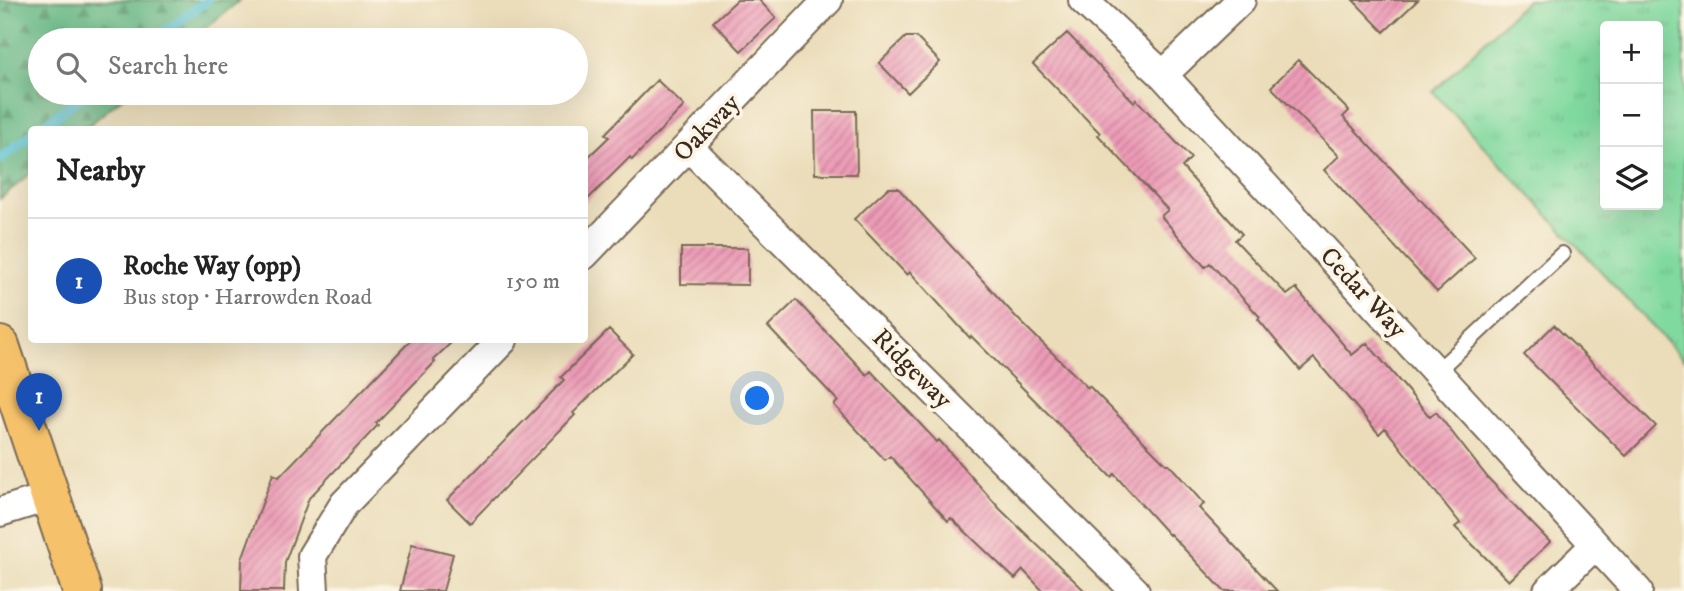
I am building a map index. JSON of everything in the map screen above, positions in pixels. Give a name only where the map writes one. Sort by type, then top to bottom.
[{"type":"main road","points":[[5,359],[82,591]]},
{"type":"street","name":"Oakway","points":[[588,251],[828,0]]},
{"type":"street","name":"Cedar Way","points":[[1083,0],[1163,75],[1638,591]]},
{"type":"street","points":[[1163,75],[1241,0]]},
{"type":"street","name":"Ridgeway","points":[[689,147],[1135,591]]},
{"type":"street","points":[[314,591],[312,556],[344,504],[500,343]]},
{"type":"street","points":[[0,512],[51,496]]},
{"type":"street","points":[[1548,591],[1595,545]]},
{"type":"lane","points":[[1436,372],[1562,254]]},
{"type":"green space","points":[[0,0],[240,0],[206,28],[28,28],[28,105],[113,105],[88,126],[28,126],[28,176],[0,199]]},
{"type":"green space","points":[[1527,0],[1684,0],[1684,360],[1433,92]]},
{"type":"building","points":[[737,0],[759,0],[776,18],[741,51],[713,22]]},
{"type":"building","points":[[1353,0],[1418,0],[1384,32]]},
{"type":"building","points":[[1067,33],[1134,102],[1136,99],[1191,158],[1182,167],[1242,234],[1235,240],[1287,295],[1296,288],[1352,355],[1367,343],[1430,417],[1436,412],[1488,478],[1550,542],[1509,581],[1455,527],[1460,523],[1385,428],[1379,434],[1314,358],[1300,370],[1258,319],[1260,317],[1210,263],[1205,267],[1161,216],[1168,210],[1098,135],[1100,133],[1033,64]]},
{"type":"building","points":[[906,37],[916,37],[940,62],[908,93],[879,63]]},
{"type":"building","points":[[1298,60],[1349,111],[1343,117],[1475,258],[1437,292],[1324,170],[1339,156],[1271,87]]},
{"type":"building","points":[[657,80],[684,106],[632,160],[630,157],[588,199],[588,157],[609,137],[605,134]]},
{"type":"building","points":[[814,111],[856,111],[857,174],[815,174]]},
{"type":"building","points":[[888,188],[898,188],[1017,318],[1169,464],[1204,504],[1199,508],[1277,591],[1224,591],[1114,474],[1111,477],[971,336],[970,338],[910,272],[907,275],[854,219]]},
{"type":"building","points":[[681,248],[748,248],[748,285],[681,284]]},
{"type":"building","points":[[796,300],[867,375],[871,371],[937,442],[939,440],[1000,509],[1085,591],[1043,591],[1023,570],[1015,579],[951,518],[948,521],[890,456],[885,460],[834,405],[838,401],[768,327]]},
{"type":"building","points":[[1554,325],[1656,426],[1626,456],[1524,355]]},
{"type":"building","points":[[609,330],[633,354],[573,413],[575,415],[470,523],[447,500],[564,380],[561,377]]},
{"type":"building","points":[[408,343],[451,343],[309,498],[285,562],[284,591],[241,591],[242,559],[273,474],[279,477]]},
{"type":"building","points":[[412,544],[453,554],[443,591],[400,591]]},
{"type":"waterway","points":[[171,28],[207,0]]},
{"type":"waterway","points":[[43,126],[70,105]]},
{"type":"waterway","points":[[0,159],[28,137]]},
{"type":"place","name":"Roche Way (opp)","points":[[39,431]]}]
